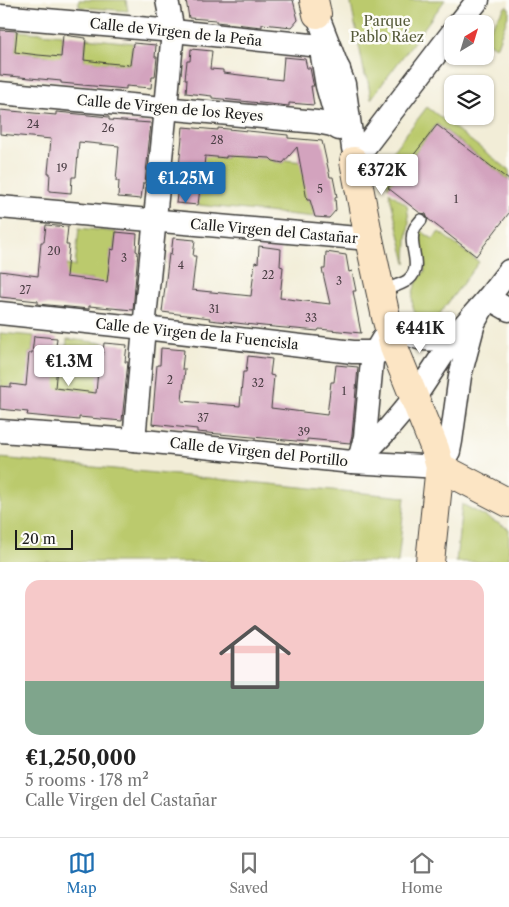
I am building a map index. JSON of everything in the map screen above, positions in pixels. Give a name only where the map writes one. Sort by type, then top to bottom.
[{"type":"street","points":[[134,440],[173,31],[167,0]]},
{"type":"street","points":[[467,15],[478,0]]},
{"type":"street","points":[[315,7],[327,86],[339,129],[354,161]]},
{"type":"street","points":[[315,7],[344,84],[354,161],[385,327],[415,397],[440,467],[430,562]]},
{"type":"street","name":"Calle de Virgen de la Peña","points":[[0,16],[320,45]]},
{"type":"street","points":[[354,161],[444,43]]},
{"type":"street","points":[[320,45],[326,48],[339,69]]},
{"type":"street","name":"Calle de Virgen de los Reyes","points":[[0,93],[326,123],[339,129]]},
{"type":"street","name":"Calle Virgen del Castañar","points":[[0,207],[369,239]]},
{"type":"street","points":[[356,459],[366,452],[387,430],[415,397],[458,332],[509,271]]},
{"type":"street","points":[[488,298],[509,310]]},
{"type":"street","points":[[440,467],[446,458],[450,446],[460,376],[474,323],[488,298]]},
{"type":"street","name":"Calle de Virgen de la Fuencisla","points":[[0,313],[354,352],[385,327]]},
{"type":"street","points":[[385,327],[398,328],[410,336],[425,340],[436,339],[458,332]]},
{"type":"street","points":[[356,459],[365,437],[372,361],[385,327]]},
{"type":"street","name":"Calle de Virgen del Portillo","points":[[0,431],[134,440],[440,467],[509,504]]},
{"type":"lane","points":[[385,327],[414,272],[416,265],[412,240],[414,230],[421,220]]},
{"type":"green space","points":[[79,0],[126,0],[128,11],[79,7]]},
{"type":"green space","name":"Parque Pablo Ráez","points":[[352,0],[445,0],[371,99],[351,4]]},
{"type":"green space","points":[[506,6],[509,8],[509,13],[495,47],[494,46],[494,23]]},
{"type":"green space","points":[[17,31],[63,35],[61,59],[50,56],[15,54]]},
{"type":"green space","points":[[86,38],[133,43],[130,65],[84,61]]},
{"type":"green space","points":[[427,107],[444,120],[444,125],[450,125],[509,170],[509,180],[437,124],[388,187],[382,165]]},
{"type":"green space","points":[[203,152],[214,154],[214,157],[226,158],[226,155],[270,158],[273,161],[283,163],[285,160],[303,162],[307,200],[310,200],[315,217],[198,205],[204,170]]},
{"type":"green space","points":[[389,192],[407,205],[409,222],[406,263]]},
{"type":"green space","points":[[79,228],[116,232],[114,250],[111,250],[109,269],[111,286],[93,284],[93,280],[63,281],[64,265],[75,266]]},
{"type":"green space","points":[[421,231],[433,239],[439,232],[479,262],[435,320],[428,321],[417,316],[414,312],[412,300],[416,284],[425,271],[420,246]]},
{"type":"green space","points":[[0,333],[34,336],[32,353],[29,353],[28,372],[30,389],[0,386]]},
{"type":"green space","points":[[67,339],[104,343],[102,360],[100,359],[100,396],[82,394],[82,391],[52,391],[54,375],[64,376]]},
{"type":"green space","points":[[0,458],[405,497],[398,562],[0,562]]},
{"type":"green space","points":[[462,504],[509,529],[509,562],[456,562]]},
{"type":"building","points":[[186,0],[293,0],[298,20],[292,27],[262,24],[262,27],[189,18]]},
{"type":"building","points":[[0,30],[17,31],[15,52],[38,55],[61,57],[63,35],[86,38],[84,60],[108,63],[130,65],[133,43],[156,45],[155,77],[152,77],[151,88],[126,86],[126,89],[0,75]]},
{"type":"building","points":[[191,49],[212,51],[210,69],[223,70],[223,73],[282,80],[284,57],[305,59],[307,68],[310,68],[314,86],[311,86],[314,105],[289,103],[289,106],[212,98],[212,96],[186,93],[187,61],[190,61]]},
{"type":"building","points":[[0,110],[56,115],[56,112],[68,113],[109,117],[109,120],[151,123],[145,183],[143,183],[141,199],[118,197],[119,181],[116,181],[119,146],[79,142],[76,177],[72,177],[71,193],[49,191],[50,173],[48,173],[51,139],[0,134]]},
{"type":"building","points":[[437,125],[509,180],[509,213],[476,256],[428,219],[426,214],[420,213],[388,188]]},
{"type":"building","points":[[183,127],[218,130],[218,128],[288,135],[288,138],[322,141],[330,177],[333,177],[337,197],[335,198],[336,210],[329,218],[315,217],[310,200],[307,200],[297,147],[283,163],[273,161],[270,158],[205,156],[202,189],[200,188],[198,205],[176,203],[178,186],[174,185],[177,166],[179,167]]},
{"type":"building","points":[[46,225],[68,227],[66,245],[69,245],[66,277],[107,282],[111,249],[114,250],[116,232],[137,234],[136,251],[138,252],[133,310],[89,306],[89,309],[38,304],[38,301],[0,297],[0,271],[38,276],[41,242],[44,242]]},
{"type":"building","points":[[173,238],[195,240],[193,256],[196,256],[192,290],[251,296],[255,262],[258,263],[259,246],[281,249],[280,266],[283,267],[280,298],[330,304],[322,269],[325,269],[326,252],[346,255],[349,272],[352,271],[356,291],[353,291],[361,333],[263,326],[162,312],[169,254],[171,255]]},
{"type":"building","points":[[34,336],[57,338],[55,355],[58,355],[55,388],[96,393],[99,359],[102,360],[104,343],[127,345],[125,362],[128,362],[122,421],[79,417],[79,420],[27,415],[28,412],[0,409],[0,386],[11,387],[11,384],[26,386],[29,353],[32,353]]},
{"type":"building","points":[[161,348],[184,350],[182,369],[185,369],[182,401],[240,406],[243,372],[246,372],[248,356],[272,359],[270,375],[274,376],[271,408],[327,415],[331,382],[334,382],[336,365],[358,367],[350,443],[307,439],[307,442],[197,432],[197,429],[152,424],[157,365],[160,365]]}]
